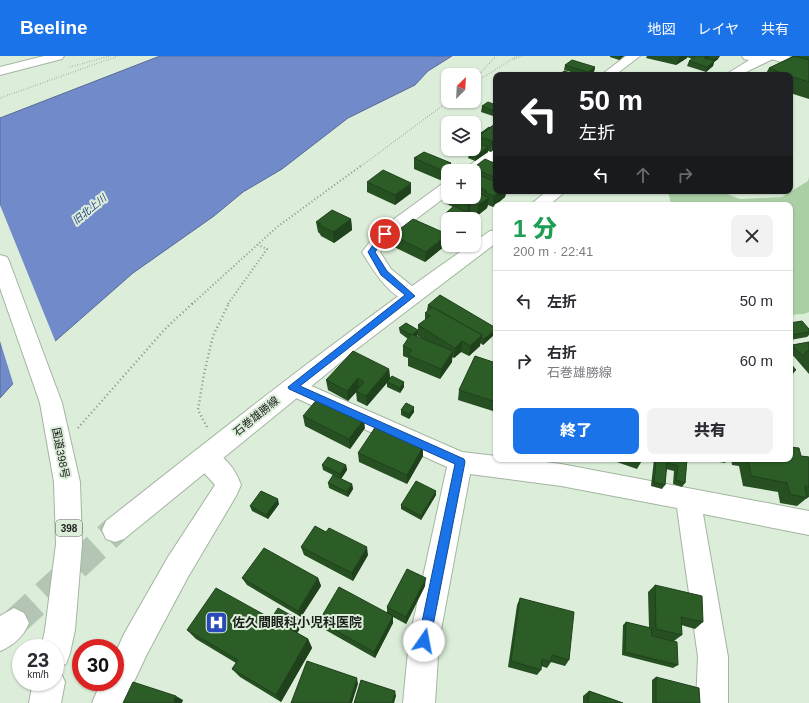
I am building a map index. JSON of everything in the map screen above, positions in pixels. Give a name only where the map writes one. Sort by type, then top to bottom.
[{"type":"main road","points":[[0,72],[58,56]]},
{"type":"main road","points":[[610,72],[634,56]]},
{"type":"main road","points":[[775,56],[809,66]]},
{"type":"main road","points":[[736,72],[759,57]]},
{"type":"main road","points":[[480,164],[493,154]]},
{"type":"main road","points":[[411,296],[384,273],[371,252],[385,234],[441,192]]},
{"type":"main road","points":[[542,202],[554,194]]},
{"type":"main road","name":"石巻雄勝線","points":[[115,530],[293,387],[411,296],[493,237]]},
{"type":"main road","name":"国道398号","points":[[0,261],[51,403],[67,482],[69,544],[58,639]]},
{"type":"main road","points":[[293,387],[460,462],[561,475],[688,498],[809,523]]},
{"type":"main road","points":[[108,703],[135,645],[178,567],[223,496],[228,485],[225,476],[219,469],[216,449]]},
{"type":"main road","points":[[419,703],[424,641],[460,462]]},
{"type":"main road","points":[[688,498],[713,657],[712,703]]},
{"type":"main road","points":[[45,703],[47,691]]},
{"type":"path","points":[[0,98],[118,56]]},
{"type":"path","points":[[481,72],[496,56]]},
{"type":"path","points":[[481,79],[517,56]]},
{"type":"path","points":[[508,62],[522,56]]},
{"type":"path","points":[[78,428],[166,328],[277,227],[441,107]]},
{"type":"path","points":[[216,449],[209,430],[198,410],[204,374],[213,336],[231,298],[267,249],[258,245]]},
{"type":"green space","points":[[809,177],[809,312],[804,314],[793,315],[793,202],[670,202],[669,194],[727,194],[740,199],[782,197],[787,194],[793,194],[793,190],[808,181]]},
{"type":"water","name":"旧北上川","points":[[160,56],[452,56],[428,71],[415,85],[348,118],[282,169],[243,192],[214,216],[133,273],[36,358],[0,398],[0,118]]},
{"type":"pier","points":[[0,205],[56,343],[14,386],[0,341]]},
{"type":"building","points":[[696,56],[707,56],[704,58],[715,61],[707,67],[689,61]]},
{"type":"building","points":[[718,56],[714,59],[709,57]]},
{"type":"building","points":[[794,56],[809,60],[809,82],[793,77],[793,72],[779,72],[769,68]]},
{"type":"building","points":[[572,60],[595,67],[588,72],[565,65]]},
{"type":"building","points":[[488,102],[493,104],[493,111],[482,106]]},
{"type":"building","points":[[493,125],[493,140],[481,137],[481,134]]},
{"type":"building","points":[[481,144],[488,147],[481,152]]},
{"type":"building","points":[[424,152],[451,163],[441,164],[441,170],[414,158]]},
{"type":"building","points":[[485,159],[493,163],[493,177],[481,171],[481,164],[478,164]]},
{"type":"building","points":[[383,170],[411,183],[395,195],[367,182]]},
{"type":"building","points":[[481,176],[493,181],[493,194],[497,194],[494,196],[485,192],[487,191],[481,188]]},
{"type":"building","points":[[481,194],[489,198],[481,203]]},
{"type":"building","points":[[454,206],[467,212],[447,212]]},
{"type":"building","points":[[332,210],[351,219],[333,232],[316,222]]},
{"type":"building","points":[[413,219],[441,231],[441,239],[426,252],[392,235]]},
{"type":"building","points":[[440,295],[493,326],[493,332],[484,339],[481,337],[482,335],[428,305]]},
{"type":"building","points":[[432,307],[482,335],[470,346],[462,341],[455,348],[418,325],[430,316],[425,313]]},
{"type":"building","points":[[802,321],[809,329],[809,332],[793,335],[793,322]]},
{"type":"building","points":[[406,323],[418,330],[411,335],[399,328]]},
{"type":"building","points":[[411,334],[453,351],[441,369],[408,355],[412,350],[403,346]]},
{"type":"building","points":[[809,342],[809,351],[807,351],[803,356],[793,345]]},
{"type":"building","points":[[353,351],[389,369],[366,396],[356,391],[364,382],[358,378],[347,391],[326,380]]},
{"type":"building","points":[[475,356],[493,362],[493,401],[459,390]]},
{"type":"building","points":[[392,376],[404,382],[400,388],[387,382]]},
{"type":"building","points":[[319,397],[364,419],[349,439],[303,416]]},
{"type":"building","points":[[406,403],[414,407],[409,414],[401,410]]},
{"type":"building","points":[[376,426],[423,447],[407,475],[358,453]]},
{"type":"building","points":[[793,447],[799,448],[801,456],[809,457],[809,487],[805,486],[807,498],[790,494],[787,483],[751,476],[749,462],[793,462]]},
{"type":"building","points":[[328,457],[346,465],[340,474],[322,465]]},
{"type":"building","points":[[656,462],[687,462],[685,483],[676,480],[678,466],[667,463],[665,485],[654,482]]},
{"type":"building","points":[[333,475],[352,484],[347,492],[328,483]]},
{"type":"building","points":[[416,481],[436,491],[421,516],[401,505]]},
{"type":"building","points":[[261,491],[278,499],[266,515],[250,506]]},
{"type":"building","points":[[315,526],[326,532],[329,528],[367,547],[352,573],[301,547]]},
{"type":"building","points":[[264,548],[318,578],[298,611],[242,578]]},
{"type":"building","points":[[407,569],[426,578],[406,617],[387,607]]},
{"type":"building","points":[[655,585],[702,596],[703,622],[681,617],[682,635],[656,629]]},
{"type":"building","points":[[339,587],[393,616],[374,652],[319,621]]},
{"type":"building","points":[[216,588],[308,639],[276,695],[232,669],[238,660],[187,630]]},
{"type":"building","points":[[520,598],[574,612],[569,660],[552,655],[551,662],[542,659],[541,670],[511,661]]},
{"type":"building","points":[[278,608],[301,621],[295,631],[271,619]]},
{"type":"building","points":[[626,622],[651,628],[652,636],[677,642],[678,665],[625,652]]},
{"type":"building","points":[[307,661],[357,678],[349,703],[291,703]]},
{"type":"building","points":[[656,677],[699,688],[700,703],[656,703]]},
{"type":"building","points":[[361,680],[395,691],[392,703],[354,703]]},
{"type":"building","points":[[133,682],[176,696],[173,703],[123,703]]},
{"type":"building","points":[[589,691],[623,703],[588,703]]},
{"type":"tunnel","points":[[14,623],[115,530]]},
{"type":"place","name":"佐久間眼科小児科医院","points":[[216,622]]},
{"type":"route","points":[[385,234],[371,252],[384,273],[411,296],[293,387],[460,462],[424,641]]}]
